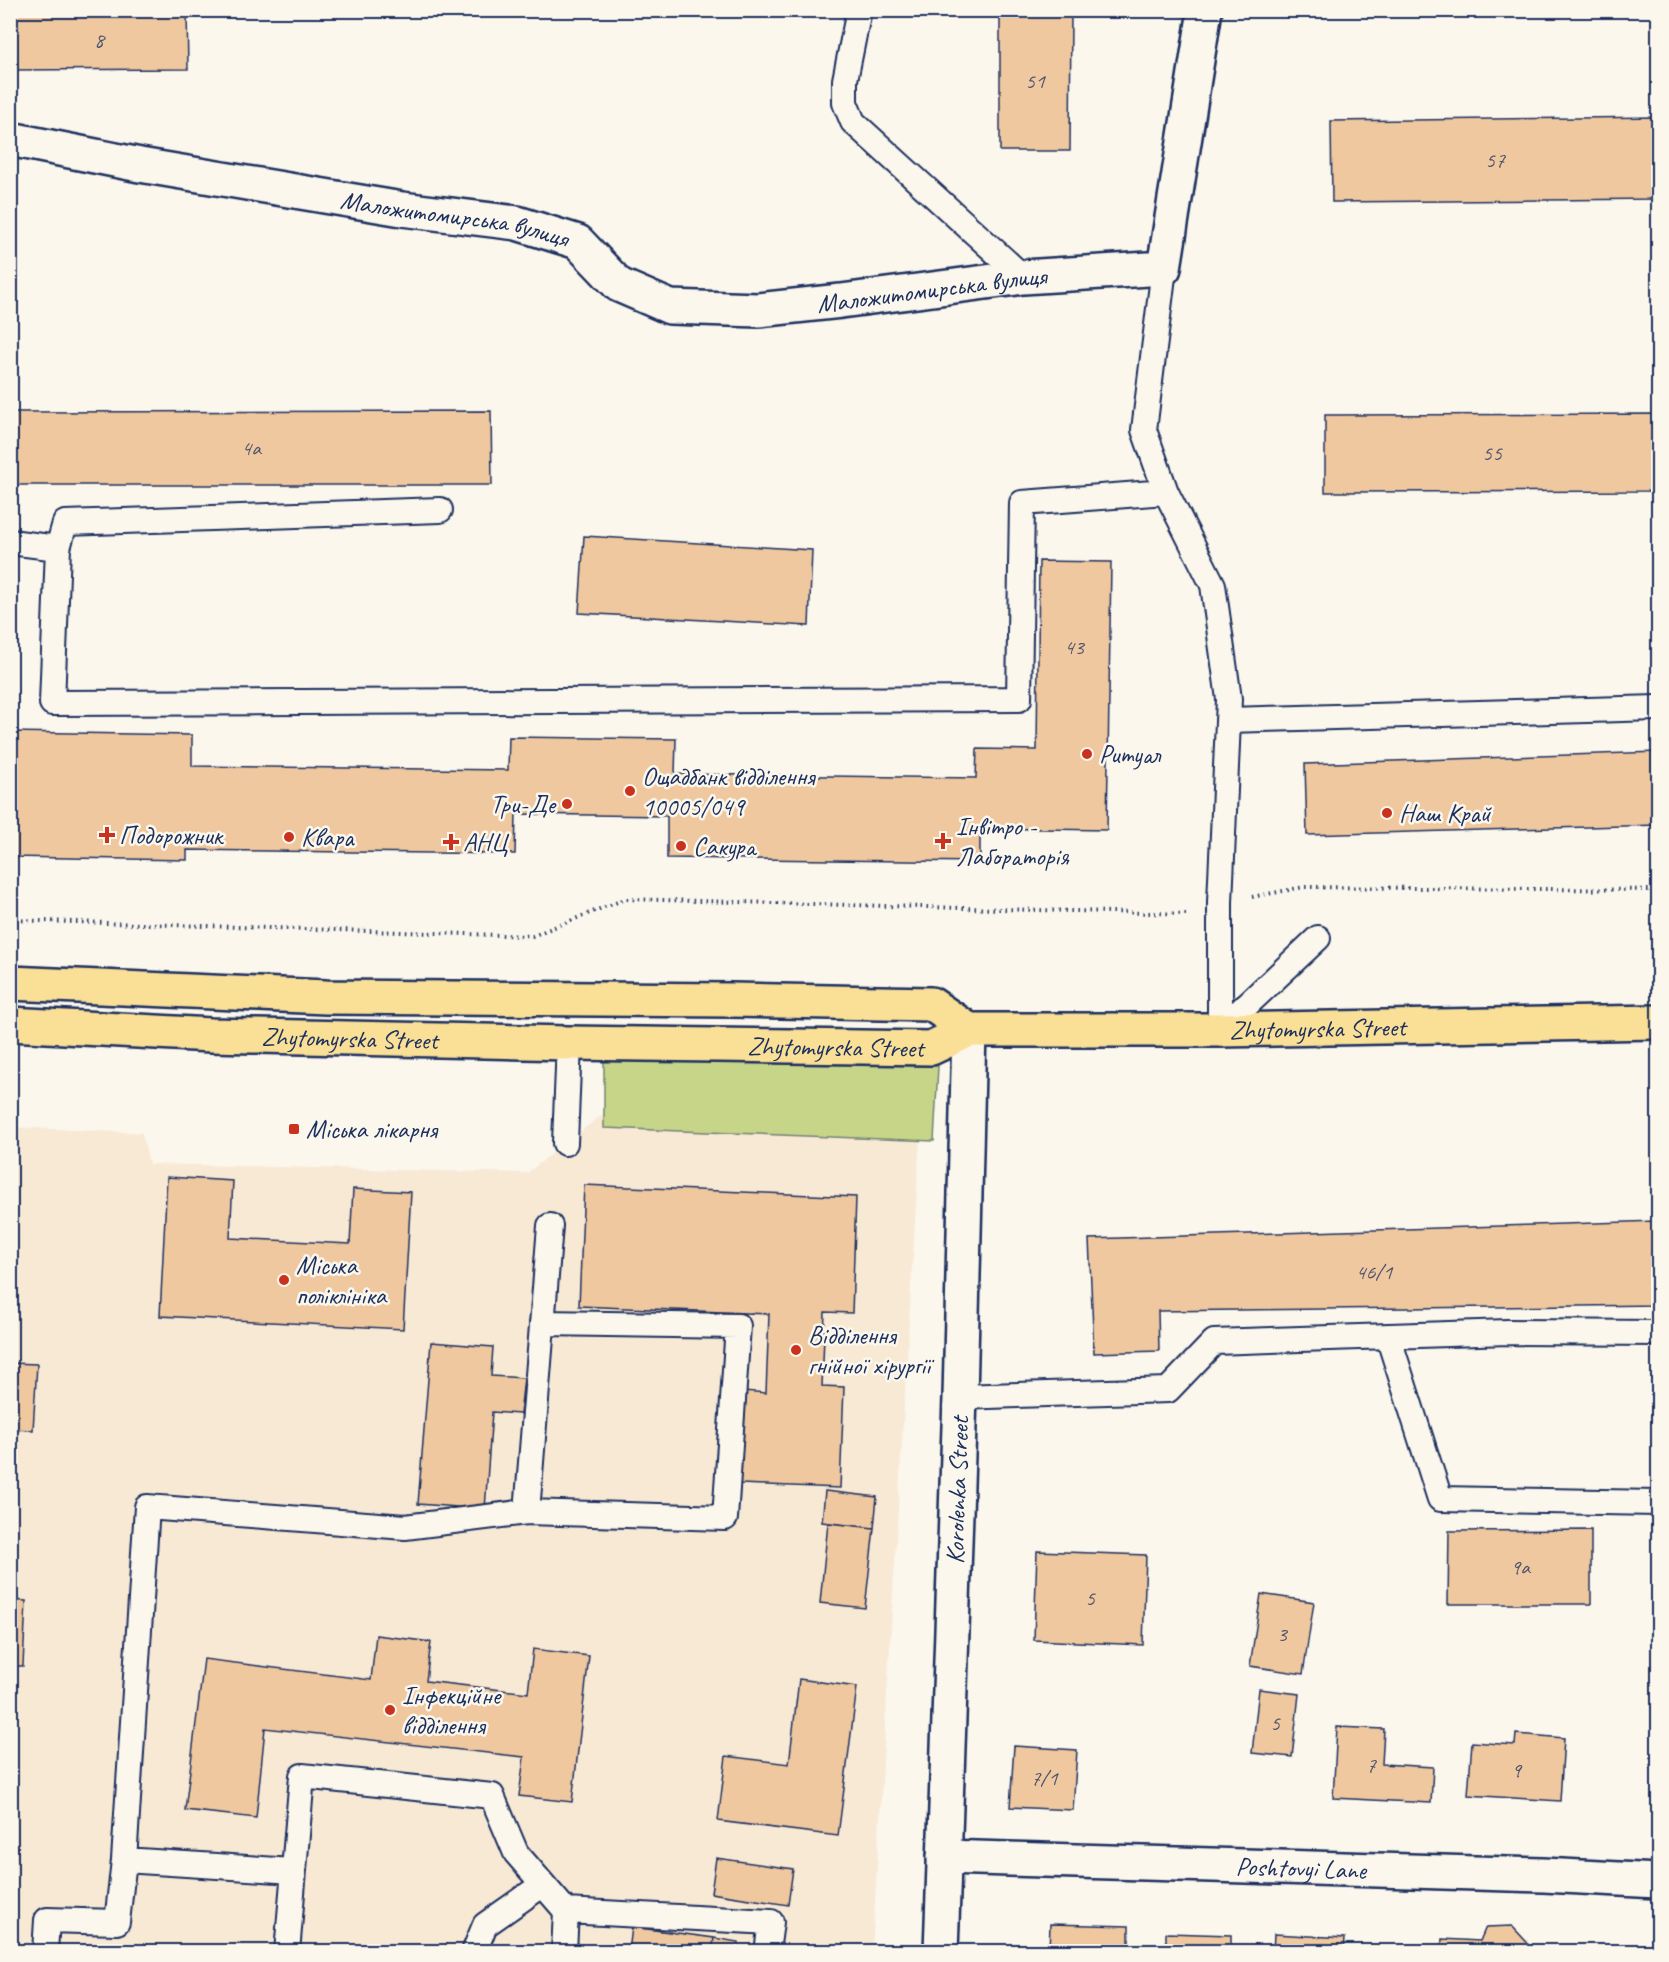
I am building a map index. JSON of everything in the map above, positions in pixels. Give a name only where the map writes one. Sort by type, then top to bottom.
[{"type":"main road","points":[[10,983],[326,997],[732,1000],[931,1005],[969,1030]]},
{"type":"main road","name":"Zhytomyrska Street","points":[[10,1024],[211,1035],[931,1048],[969,1030],[1220,1030],[1659,1022]]},
{"type":"street","points":[[1164,268],[1205,10]]},
{"type":"street","name":"Маложитомирська вулиця","points":[[10,139],[140,165],[368,203],[517,223],[578,242],[619,285],[670,307],[758,310],[841,302],[1023,277],[1164,268]]},
{"type":"street","name":"Korolenka Street","points":[[941,1952],[960,1397],[969,1030]]},
{"type":"street","name":"Poshtovyi Lane","points":[[944,1857],[1543,1875],[1659,1881]]},
{"type":"lane","points":[[859,10],[844,80],[844,103],[853,122],[1023,277]]},
{"type":"lane","points":[[1164,268],[1144,430],[1166,492],[1213,585],[1229,699],[1220,902],[1220,1030]]},
{"type":"lane","points":[[440,510],[65,523],[58,548],[52,703],[1019,699],[1022,503],[1166,492]]},
{"type":"lane","points":[[10,542],[58,548]]},
{"type":"lane","points":[[1229,720],[1659,708]]},
{"type":"lane","points":[[1220,1030],[1318,938]]},
{"type":"lane","points":[[565,1143],[569,1043]]},
{"type":"lane","points":[[527,1512],[549,1226]]},
{"type":"lane","points":[[45,1952],[47,1920],[117,1922],[124,1860],[147,1507],[405,1527],[527,1512],[725,1518],[738,1326],[542,1323]]},
{"type":"lane","points":[[960,1397],[1168,1390],[1214,1342],[1508,1332],[1659,1332]]},
{"type":"lane","points":[[1388,1336],[1440,1499],[1659,1503]]},
{"type":"lane","points":[[287,1952],[302,1776],[492,1796],[516,1853],[566,1911],[771,1922],[767,1952]]},
{"type":"lane","points":[[124,1860],[293,1871]]},
{"type":"lane","points":[[474,1952],[485,1925],[542,1885]]},
{"type":"lane","points":[[564,1952],[566,1911]]},
{"type":"path","points":[[10,920],[532,936],[626,899],[1190,914],[1220,902],[1304,887],[1659,890]]},
{"type":"shaded area","points":[[922,1101],[872,1951],[11,1952],[11,1127],[142,1133],[149,1164],[527,1173],[616,1104]]},
{"type":"green space","points":[[604,1059],[938,1066],[934,1141],[604,1128]]},
{"type":"building","points":[[10,10],[187,10],[188,69],[10,70]]},
{"type":"building","points":[[1000,10],[1071,10],[1070,151],[1000,151]]},
{"type":"building","points":[[1658,117],[1658,199],[1332,202],[1331,121]]},
{"type":"building","points":[[491,411],[492,485],[10,485],[10,412]]},
{"type":"building","points":[[1658,414],[1658,491],[1325,492],[1325,415]]},
{"type":"building","points":[[584,536],[812,550],[809,626],[579,613]]},
{"type":"building","points":[[1039,561],[1111,562],[1107,830],[980,828],[980,862],[667,858],[667,816],[516,814],[515,854],[187,850],[187,860],[10,857],[10,732],[192,735],[192,766],[508,770],[509,737],[676,739],[675,774],[976,778],[977,749],[1037,750]]},
{"type":"building","points":[[1658,752],[1658,825],[1307,835],[1305,764]]},
{"type":"building","name":"Міська поліклініка","points":[[167,1177],[233,1181],[230,1238],[350,1244],[353,1189],[411,1192],[403,1329],[160,1316]]},
{"type":"building","name":"Відділення гнійної хірургії","points":[[584,1185],[856,1197],[852,1313],[825,1312],[822,1386],[844,1387],[840,1488],[740,1484],[744,1391],[766,1393],[769,1314],[579,1306]]},
{"type":"building","points":[[1658,1221],[1658,1305],[1158,1311],[1159,1351],[1094,1353],[1089,1239]]},
{"type":"building","points":[[431,1342],[493,1347],[491,1376],[524,1378],[520,1414],[492,1412],[485,1509],[418,1504]]},
{"type":"building","points":[[10,1363],[37,1364],[33,1430],[10,1429]]},
{"type":"building","points":[[825,1491],[877,1497],[874,1528],[822,1522]]},
{"type":"building","points":[[828,1523],[874,1528],[865,1608],[820,1603]]},
{"type":"building","points":[[1591,1530],[1591,1604],[1448,1604],[1449,1531]]},
{"type":"building","points":[[1037,1551],[1146,1555],[1143,1645],[1034,1640]]},
{"type":"building","points":[[1261,1594],[1314,1602],[1303,1674],[1250,1666]]},
{"type":"building","points":[[10,1600],[26,1601],[23,1666],[10,1666]]},
{"type":"building","name":"Інфекційне відділення","points":[[376,1635],[431,1642],[426,1681],[528,1693],[533,1649],[589,1656],[572,1802],[519,1796],[524,1757],[265,1728],[256,1818],[185,1810],[204,1659],[371,1680]]},
{"type":"building","points":[[799,1679],[857,1687],[838,1836],[718,1821],[726,1756],[789,1764]]},
{"type":"building","points":[[1259,1689],[1299,1694],[1292,1757],[1252,1753]]},
{"type":"building","points":[[1337,1727],[1384,1729],[1382,1764],[1433,1767],[1431,1803],[1333,1798]]},
{"type":"building","points":[[1516,1734],[1564,1738],[1560,1801],[1468,1795],[1472,1742],[1515,1745]]},
{"type":"building","points":[[1014,1746],[1077,1750],[1073,1810],[1010,1807]]},
{"type":"building","points":[[716,1858],[793,1869],[788,1905],[711,1893]]},
{"type":"building","points":[[1050,1924],[1129,1926],[1129,1952],[1049,1952]]},
{"type":"building","points":[[1512,1926],[1535,1951],[1441,1952],[1442,1939],[1480,1941],[1486,1927]]},
{"type":"building","points":[[632,1927],[714,1938],[712,1952],[629,1952]]},
{"type":"building","points":[[1166,1933],[1231,1935],[1231,1952],[1166,1952]]},
{"type":"building","points":[[1274,1934],[1345,1938],[1344,1952],[1273,1952]]},
{"type":"building","points":[[714,1938],[738,1942],[737,1952],[712,1952]]},
{"type":"place","name":"Ритуал","points":[[1087,754]]},
{"type":"place","name":"Ощадбанк відділення 10005/049","points":[[630,791]]},
{"type":"place","name":"Три-Де","points":[[567,804]]},
{"type":"place","name":"Наш Край","points":[[1387,813]]},
{"type":"place","name":"Подорожник","points":[[107,835]]},
{"type":"place","name":"Квара","points":[[289,837]]},
{"type":"place","name":"Інвітро - Лабораторія","points":[[943,841]]},
{"type":"place","name":"АНЦ","points":[[451,842]]},
{"type":"place","name":"Сакура","points":[[681,846]]},
{"type":"place","name":"Міська лікарня","points":[[294,1129]]},
{"type":"place","name":"Міська поліклініка","points":[[284,1280]]},
{"type":"place","name":"Відділення гнійної хірургії","points":[[796,1350]]},
{"type":"place","name":"Інфекційне відділення","points":[[390,1710]]}]
